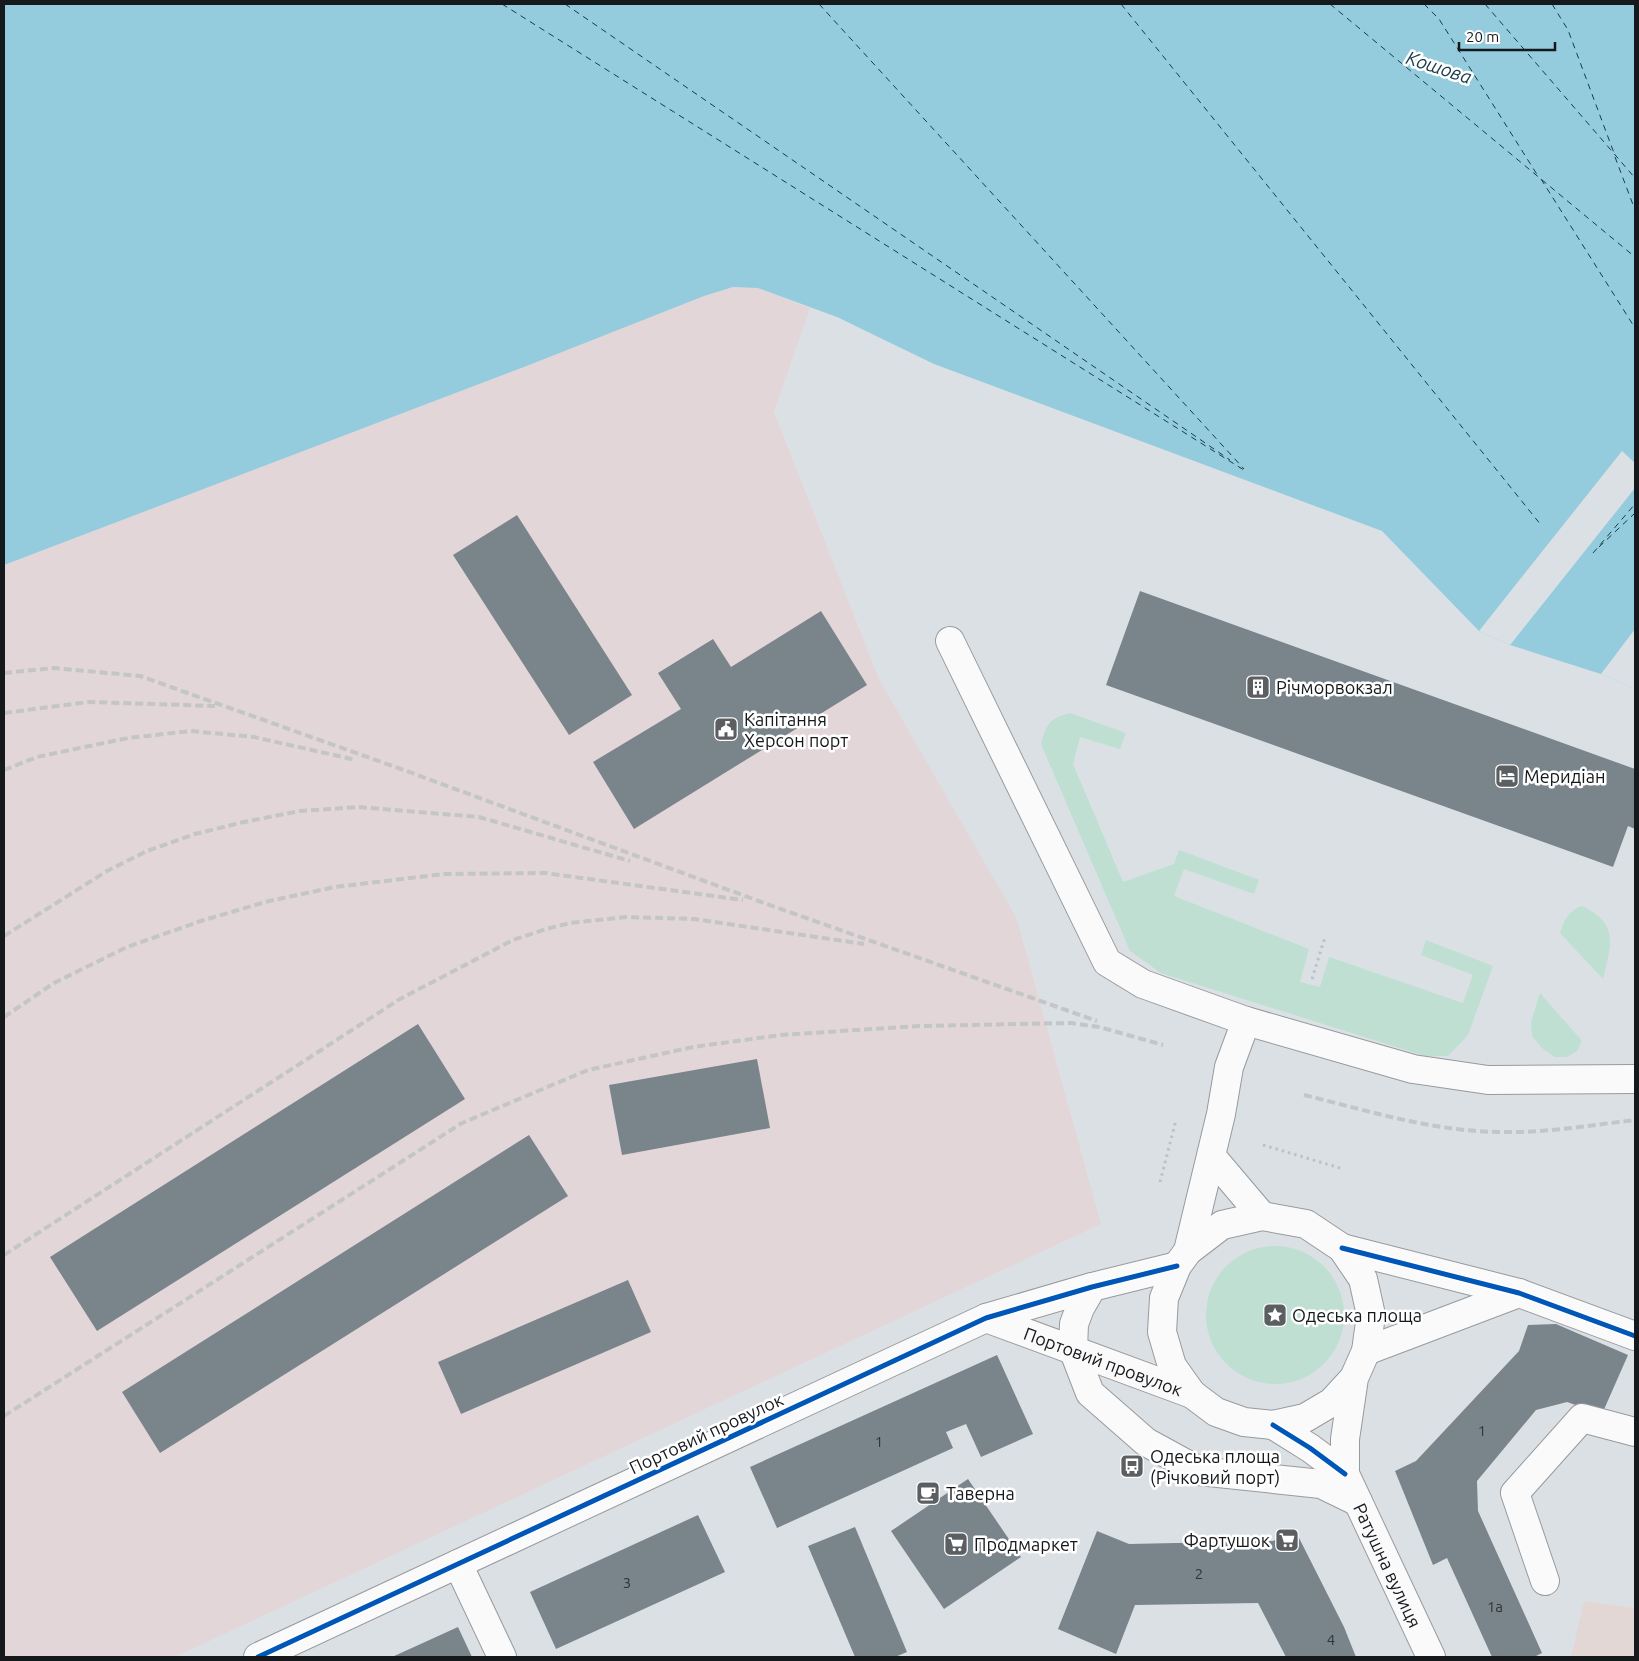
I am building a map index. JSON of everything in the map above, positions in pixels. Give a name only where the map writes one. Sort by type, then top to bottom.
[{"type":"street","points":[[950,641],[1107,962],[1143,984],[1246,1021],[1422,1070],[1488,1080],[1635,1079]]},
{"type":"street","points":[[1246,1021],[1228,1067],[1212,1157],[1182,1258],[1164,1298],[1162,1332],[1172,1366],[1192,1394],[1216,1412],[1244,1422],[1273,1425],[1305,1418],[1332,1402],[1354,1378],[1366,1352],[1371,1315],[1363,1279],[1342,1248]]},
{"type":"street","points":[[1212,1157],[1262,1216]]},
{"type":"street","points":[[1182,1258],[1222,1225],[1262,1216],[1306,1224],[1342,1248],[1518,1293],[1635,1336]]},
{"type":"street","name":"Портовий провулок","points":[[258,1657],[986,1318],[1092,1288],[1182,1258]]},
{"type":"street","points":[[1092,1288],[1080,1308],[1074,1324],[1073,1350],[1090,1393],[1146,1442],[1199,1471],[1321,1484],[1358,1502]]},
{"type":"street","points":[[1366,1352],[1518,1293]]},
{"type":"street","name":"Портовий провулок","points":[[986,1318],[1192,1394]]},
{"type":"street","name":"Ратушна вулиця","points":[[1354,1378],[1346,1439],[1345,1474],[1431,1657]]},
{"type":"street","points":[[1545,1581],[1515,1493],[1582,1418],[1635,1432]]},
{"type":"street","name":"Ратушна вулиця","points":[[1273,1425],[1310,1448],[1345,1474]]},
{"type":"street","points":[[458,1564],[502,1657]]},
{"type":"path","points":[[1312,979],[1325,937]]},
{"type":"path","points":[[1160,1182],[1176,1120]]},
{"type":"path","points":[[1263,1145],[1340,1168]]},
{"type":"shaded area","points":[[733,287],[758,288],[810,308],[774,412],[879,679],[1017,919],[1101,1224],[175,1657],[4,1657],[4,565],[524,367],[704,296]]},
{"type":"shaded area","points":[[1584,1601],[1635,1608],[1635,1657],[1571,1657]]},
{"type":"green space","points":[[1070,713],[1126,733],[1120,749],[1080,737],[1073,764],[1123,882],[1174,864],[1179,850],[1259,880],[1254,894],[1184,869],[1174,896],[1309,949],[1300,982],[1320,987],[1329,957],[1463,1003],[1473,975],[1421,955],[1426,940],[1493,966],[1468,1035],[1448,1056],[1425,1056],[1161,973],[1130,951],[1041,744],[1050,723],[1058,717]]},
{"type":"green space","points":[[1582,906],[1602,920],[1610,936],[1610,946],[1603,979],[1560,933],[1568,916],[1573,910]]},
{"type":"green space","points":[[1540,993],[1582,1041],[1577,1051],[1567,1057],[1555,1057],[1543,1049],[1532,1036],[1531,1022]]},
{"type":"green space","name":"Одеська площа","points":[[1275,1246],[1289,1247],[1302,1251],[1314,1257],[1324,1266],[1333,1276],[1339,1288],[1343,1301],[1343,1329],[1339,1342],[1333,1354],[1324,1364],[1314,1373],[1302,1379],[1289,1383],[1275,1384],[1261,1383],[1248,1379],[1236,1373],[1226,1364],[1217,1354],[1211,1342],[1207,1329],[1206,1315],[1207,1301],[1211,1288],[1217,1276],[1226,1266],[1236,1257],[1248,1251],[1261,1247]]},
{"type":"water","name":"Кошова","points":[[4,4],[1635,4],[1635,689],[1601,674],[1510,645],[1479,631],[1382,531],[934,364],[837,317],[758,288],[733,287],[704,296],[524,367],[4,565]]},
{"type":"pier","points":[[1622,451],[1635,463],[1635,488],[1510,645],[1479,631]]},
{"type":"pier","points":[[1635,629],[1635,689],[1601,674]]},
{"type":"building","points":[[517,515],[632,695],[569,735],[453,555]]},
{"type":"building","points":[[1140,591],[1635,769],[1635,829],[1628,826],[1613,867],[1106,685]]},
{"type":"building","points":[[821,611],[867,685],[634,829],[593,762],[681,709],[658,673],[713,639],[731,667]]},
{"type":"building","points":[[418,1024],[465,1099],[97,1331],[50,1257]]},
{"type":"building","points":[[757,1059],[770,1128],[622,1155],[609,1085]]},
{"type":"building","points":[[529,1135],[568,1196],[160,1453],[122,1392]]},
{"type":"building","points":[[628,1280],[651,1332],[461,1414],[438,1362]]},
{"type":"building","points":[[1556,1324],[1628,1355],[1602,1414],[1567,1402],[1536,1410],[1477,1481],[1478,1511],[1542,1653],[1534,1657],[1492,1657],[1447,1558],[1433,1565],[1395,1471],[1416,1461],[1519,1351],[1528,1325]]},
{"type":"building","points":[[997,1355],[1033,1434],[981,1457],[966,1424],[946,1432],[953,1448],[777,1528],[750,1467]]},
{"type":"building","name":"Продмаркет","points":[[968,1479],[1021,1557],[944,1609],[891,1531]]},
{"type":"building","points":[[698,1515],[725,1572],[556,1649],[530,1592]]},
{"type":"building","points":[[855,1527],[907,1652],[895,1657],[855,1657],[808,1546]]},
{"type":"building","points":[[1295,1530],[1344,1627],[1356,1657],[1286,1657],[1258,1603],[1135,1605],[1116,1654],[1058,1629],[1097,1531],[1129,1544],[1273,1541]]},
{"type":"building","points":[[458,1627],[472,1657],[392,1657]]},
{"type":"ferry route","points":[[502,4],[1247,472]]},
{"type":"ferry route","points":[[565,4],[1230,460]]},
{"type":"ferry route","points":[[819,4],[1244,469]]},
{"type":"ferry route","points":[[1121,4],[1541,525]]},
{"type":"ferry route","points":[[1330,4],[1635,257]]},
{"type":"ferry route","points":[[1424,4],[1439,19],[1538,176]]},
{"type":"ferry route","points":[[1485,4],[1635,178]]},
{"type":"ferry route","points":[[1552,4],[1568,30],[1614,153]]},
{"type":"ferry route","points":[[1615,157],[1635,210]]},
{"type":"ferry route","points":[[1541,179],[1635,328]]},
{"type":"ferry route","points":[[1593,553],[1635,504]]},
{"type":"ferry route","points":[[1599,547],[1635,513]]},
{"type":"railway","points":[[4,673],[54,668],[140,676],[401,769],[764,903],[1097,1021]]},
{"type":"railway","points":[[4,713],[88,702],[215,706]]},
{"type":"railway","points":[[4,770],[37,757],[128,738],[191,731],[254,737],[356,760]]},
{"type":"railway","points":[[4,936],[107,871],[147,851],[195,834],[300,811],[359,807],[479,817],[630,861]]},
{"type":"railway","points":[[4,1017],[54,983],[127,947],[204,920],[269,901],[335,887],[444,874],[545,873],[743,900]]},
{"type":"railway","points":[[4,1255],[400,999],[513,940],[570,923],[626,917],[694,919],[864,944]]},
{"type":"railway","points":[[4,1416],[462,1123],[588,1070],[693,1047],[781,1035],[918,1026],[1071,1023],[1099,1027],[1163,1045]]},
{"type":"railway","points":[[1304,1095],[1402,1120],[1477,1131],[1536,1131],[1635,1120]]},
{"type":"cycle path","points":[[1342,1248],[1519,1293],[1635,1336]]},
{"type":"cycle path","points":[[258,1657],[986,1318],[1092,1287],[1177,1266]]},
{"type":"cycle path","points":[[1273,1425],[1310,1448],[1345,1474]]},
{"type":"place","name":"Річморвокзал","points":[[1258,687]]},
{"type":"place","name":"Капітання Херсон порт","points":[[726,729]]},
{"type":"place","name":"Меридіан","points":[[1507,776]]},
{"type":"place","name":"Одеська площа","points":[[1275,1315]]},
{"type":"place","name":"Одеська площа (Річковий порт)","points":[[1132,1466]]},
{"type":"place","name":"Таверна","points":[[928,1493]]},
{"type":"place","name":"Фартушок","points":[[1287,1540]]},
{"type":"place","name":"Продмаркет","points":[[956,1544]]}]
